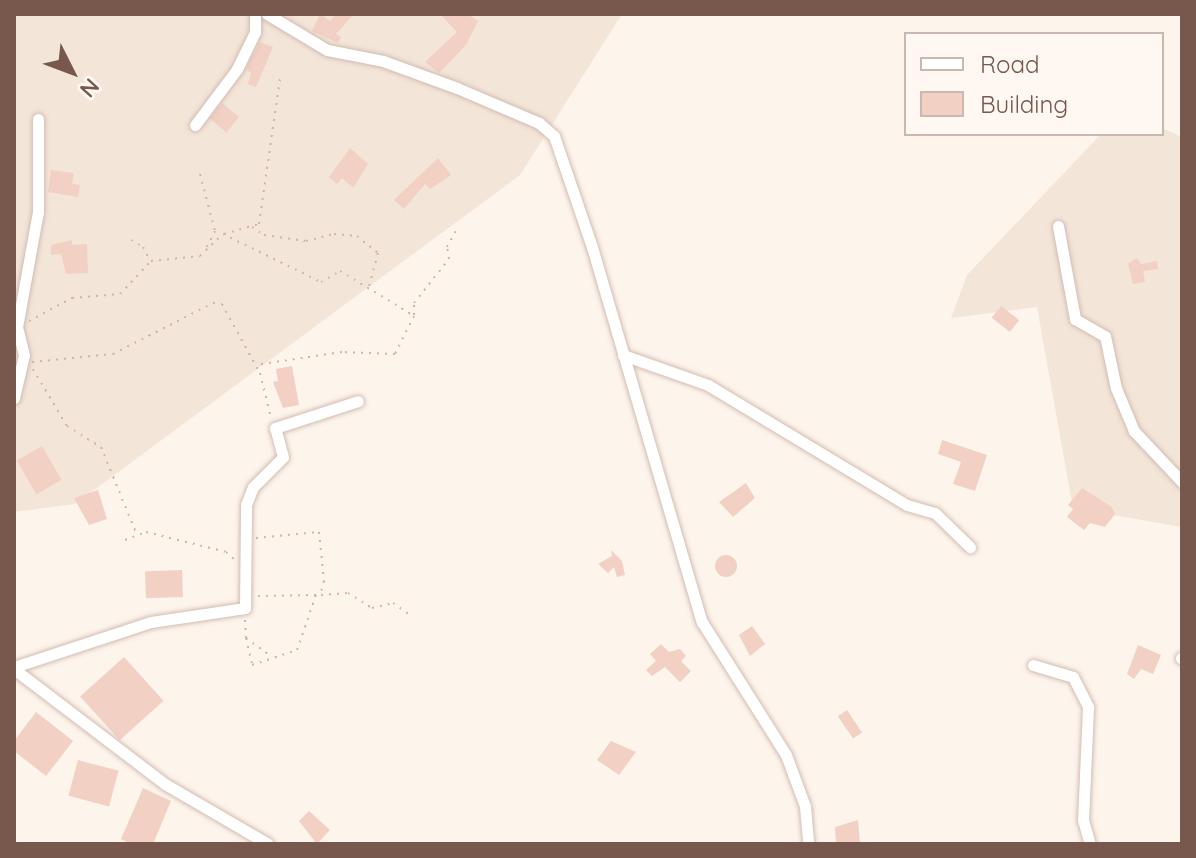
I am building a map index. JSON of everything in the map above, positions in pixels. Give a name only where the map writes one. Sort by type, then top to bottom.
[{"type":"street","points":[[195,125],[237,69],[255,32],[255,14]]},
{"type":"street","points":[[267,14],[327,50],[399,66],[549,130],[592,247],[702,622],[786,755],[805,806],[808,844]]},
{"type":"street","points":[[14,398],[27,359],[16,326],[38,212],[38,119]]},
{"type":"street","points":[[1058,226],[1075,319],[1108,341],[1116,388],[1134,431],[1182,482]]},
{"type":"street","points":[[623,355],[708,385],[907,505],[935,513],[970,547]]},
{"type":"street","points":[[14,668],[151,622],[245,608],[243,537],[253,487],[283,457],[275,428],[358,401]]},
{"type":"street","points":[[1033,665],[1073,677],[1088,707],[1083,820],[1090,844]]},
{"type":"street","points":[[14,668],[165,784],[268,844]]},
{"type":"path","points":[[16,326],[72,298],[120,294],[151,261],[200,256],[223,234],[259,224],[280,78]]},
{"type":"path","points":[[200,174],[215,231],[205,250]]},
{"type":"path","points":[[251,226],[264,235],[306,241],[334,234],[357,236],[378,253],[368,288]]},
{"type":"path","points":[[255,365],[342,352],[395,354],[414,316],[414,303],[441,276],[456,231]]},
{"type":"path","points":[[223,234],[321,282],[340,271],[414,316]]},
{"type":"path","points":[[131,240],[143,247],[151,261]]},
{"type":"path","points":[[137,535],[101,447],[67,426],[37,383],[27,359],[113,354],[213,303],[222,304],[255,365],[275,428]]},
{"type":"path","points":[[125,540],[146,532],[226,552],[242,566]]},
{"type":"path","points":[[243,537],[319,532],[324,581],[297,650],[252,665],[245,623]]},
{"type":"path","points":[[244,596],[348,593],[372,608],[393,603],[409,614]]},
{"type":"path","points":[[246,638],[273,657]]},
{"type":"shaded area","points":[[14,14],[622,14],[520,175],[75,504],[14,512]]},
{"type":"shaded area","points":[[1164,129],[1182,137],[1182,527],[1073,508],[1037,307],[951,318],[967,275],[1099,136],[1164,136]]},
{"type":"building","points":[[320,14],[330,21],[336,14],[354,14],[336,34],[341,37],[338,43],[312,31]]},
{"type":"building","points":[[440,14],[467,14],[478,21],[466,45],[439,73],[425,62],[457,32]]},
{"type":"building","points":[[260,42],[273,47],[256,87],[248,84],[251,73],[246,69]]},
{"type":"building","points":[[222,103],[239,117],[227,132],[209,119]]},
{"type":"building","points":[[350,148],[368,164],[353,188],[342,178],[337,184],[329,177]]},
{"type":"building","points":[[438,158],[451,175],[430,189],[425,184],[404,209],[394,200]]},
{"type":"building","points":[[51,170],[74,173],[72,184],[80,185],[78,197],[48,192]]},
{"type":"building","points":[[72,240],[72,245],[87,244],[88,273],[66,274],[61,254],[51,255],[51,245]]},
{"type":"building","points":[[1137,258],[1141,264],[1157,261],[1158,269],[1143,271],[1145,282],[1133,284],[1128,264]]},
{"type":"building","points":[[1001,306],[1019,320],[1010,332],[992,318]]},
{"type":"building","points":[[292,366],[299,405],[283,408],[273,382],[278,381],[276,369]]},
{"type":"building","points":[[942,440],[987,455],[975,491],[953,484],[961,462],[938,454]]},
{"type":"building","points":[[42,446],[62,480],[36,494],[17,460]]},
{"type":"building","points":[[746,483],[755,498],[733,517],[719,502]]},
{"type":"building","points":[[1082,488],[1112,507],[1115,514],[1105,527],[1090,523],[1084,530],[1067,517],[1073,509],[1068,505]]},
{"type":"building","points":[[98,490],[107,519],[89,525],[74,498]]},
{"type":"building","points":[[611,550],[622,561],[625,575],[617,577],[614,567],[608,573],[598,564],[612,556]]},
{"type":"building","points":[[726,555],[734,558],[737,566],[734,574],[726,577],[718,574],[715,566],[718,558]]},
{"type":"building","points":[[182,570],[183,597],[146,598],[145,571]]},
{"type":"building","points":[[752,626],[765,644],[750,656],[739,635]]},
{"type":"building","points":[[661,644],[669,652],[680,649],[686,656],[681,661],[691,671],[680,682],[665,667],[652,676],[646,670],[656,661],[650,654]]},
{"type":"building","points":[[1138,645],[1161,655],[1153,674],[1141,669],[1134,679],[1127,674]]},
{"type":"building","points":[[124,657],[163,701],[120,740],[80,696]]},
{"type":"building","points":[[847,710],[862,732],[853,739],[838,716]]},
{"type":"building","points":[[36,712],[73,741],[46,776],[14,751],[14,741]]},
{"type":"building","points":[[611,741],[636,752],[619,775],[597,760]]},
{"type":"building","points":[[78,760],[119,771],[109,807],[68,796]]},
{"type":"building","points":[[143,788],[171,801],[153,844],[131,844],[121,839]]},
{"type":"building","points":[[309,811],[330,830],[317,844],[299,821]]},
{"type":"building","points":[[858,820],[860,844],[836,844],[835,827]]}]
